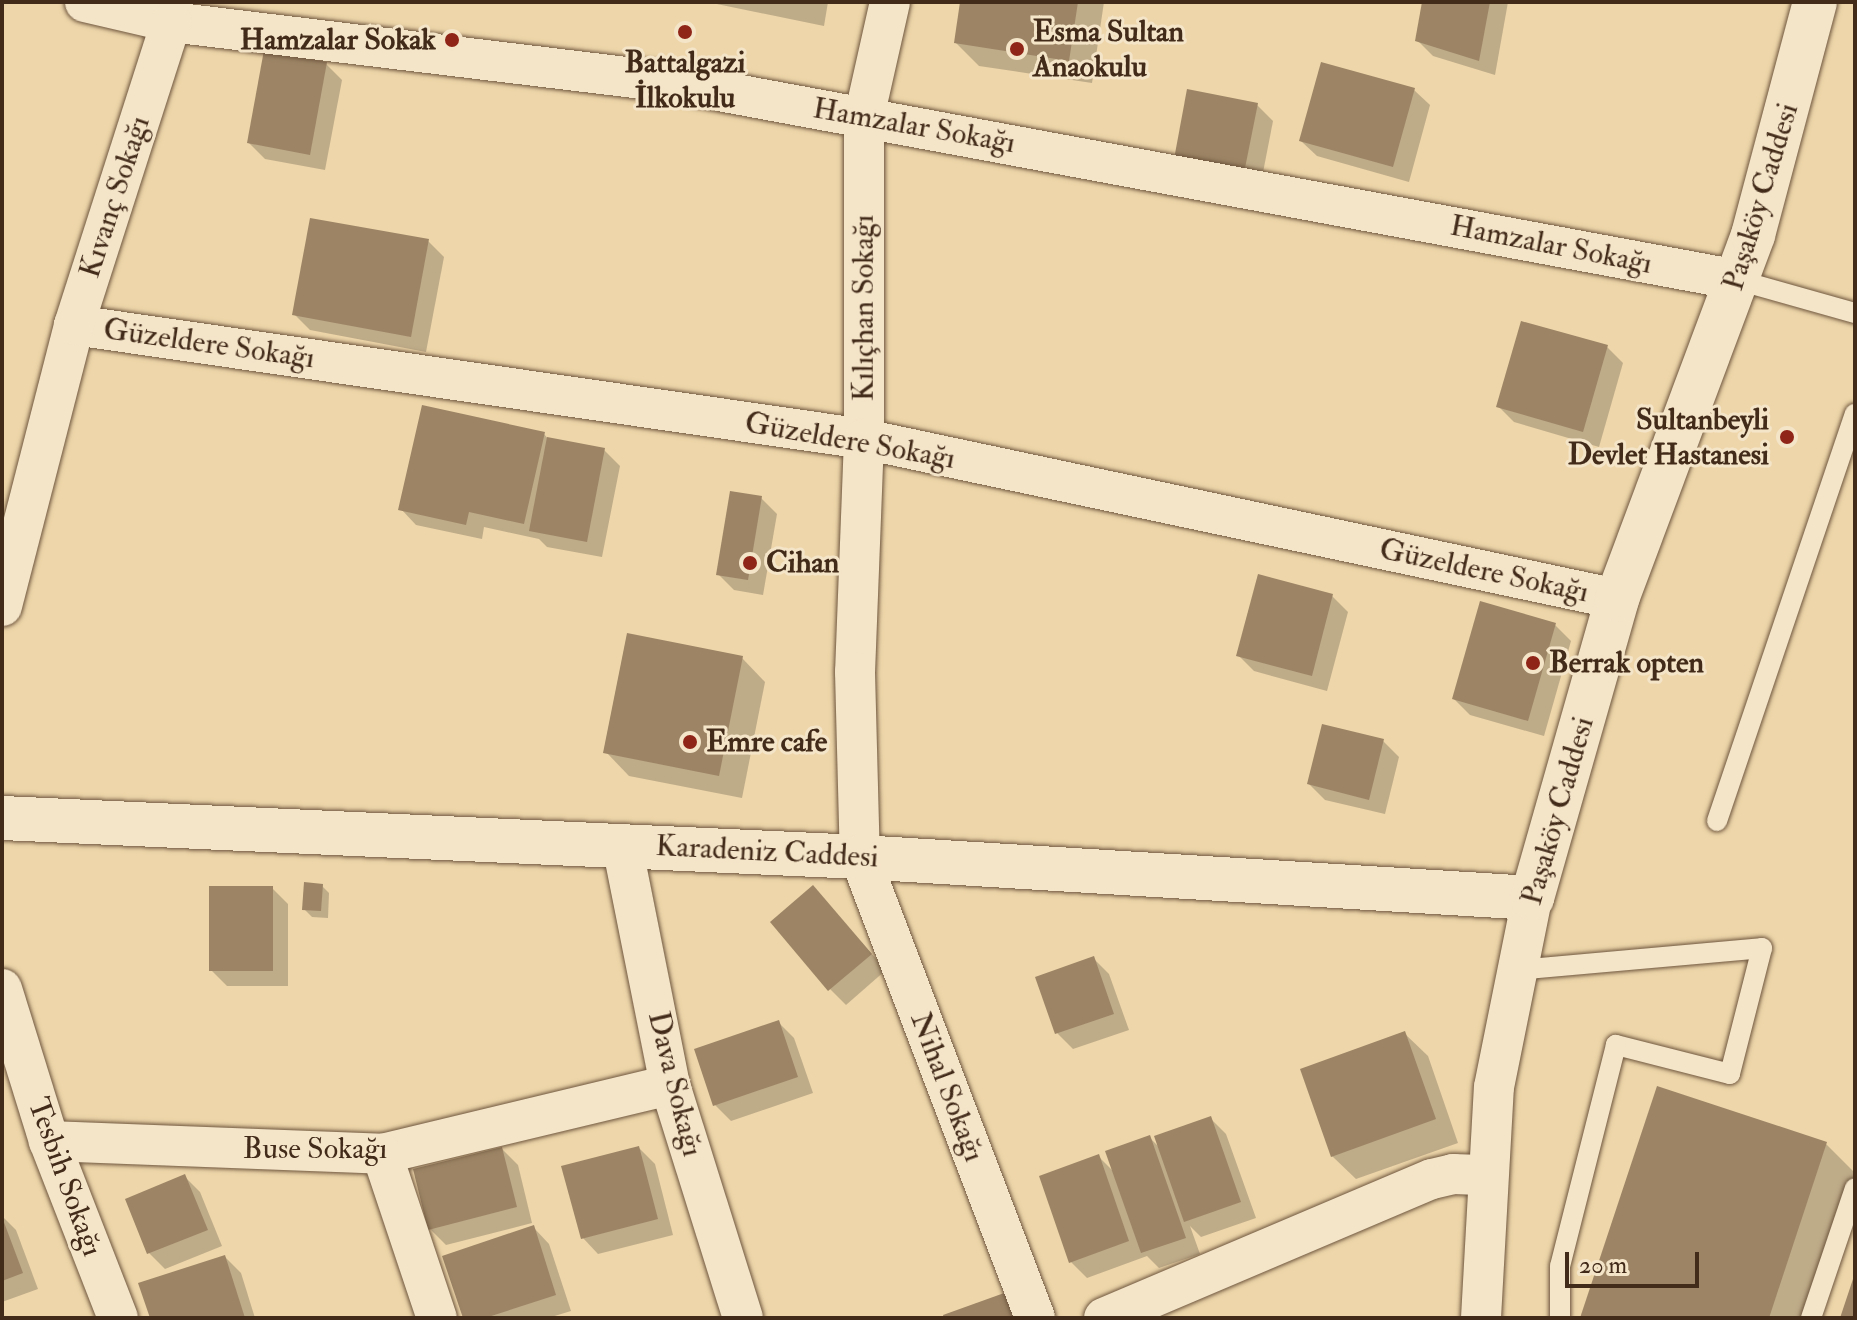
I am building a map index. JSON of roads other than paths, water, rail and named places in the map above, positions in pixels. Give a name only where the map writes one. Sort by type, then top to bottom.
[{"type":"street","name":"Hamzalar Sokağı","points":[[85,2],[171,22],[676,83],[1738,280]]},
{"type":"street","name":"Kılıçhan Sokağı","points":[[860,857],[855,672],[864,439],[864,117],[890,2]]},
{"type":"street","name":"Paşaköy Caddesi","points":[[1481,1318],[1494,1087],[1532,898],[1617,599],[1738,280],[1815,2]]},
{"type":"street","name":"Kıvanç Sokağı","points":[[2,606],[74,325],[171,22]]},
{"type":"street","name":"Güzeldere Sokağı","points":[[74,325],[864,439],[1617,599]]},
{"type":"street","name":"Karadeniz Caddesi","points":[[2,818],[860,857],[1532,898]]},
{"type":"street","name":"Dava Sokağı","points":[[622,845],[670,1085],[743,1318]]},
{"type":"street","name":"Nihal Sokağı","points":[[860,857],[1035,1318]]},
{"type":"street","name":"Tesbih Sokağı","points":[[2,989],[49,1141],[118,1318]]},
{"type":"street","name":"Buse Sokağı","points":[[49,1141],[382,1154],[670,1085]]},
{"type":"street","points":[[382,1154],[437,1318]]},
{"type":"street","points":[[1104,1318],[1432,1179],[1453,1174],[1488,1175]]},
{"type":"lane","points":[[1738,280],[1855,313]]},
{"type":"lane","points":[[1717,821],[1855,414]]},
{"type":"lane","points":[[1517,970],[1762,948],[1730,1074],[1616,1045],[1560,1266],[1560,1318]]},
{"type":"lane","points":[[1811,1318],[1855,1188]]},
{"type":"place","name":"Battalgazi İlkokulu","points":[[685,32]]},
{"type":"place","name":"Hamzalar Sokak","points":[[452,40]]},
{"type":"place","name":"Esma Sultan Anaokulu","points":[[1017,49]]},
{"type":"place","name":"Sultanbeyli Devlet Hastanesi","points":[[1787,437]]},
{"type":"place","name":"Cihan","points":[[750,563]]},
{"type":"place","name":"Berrak opten","points":[[1533,663]]},
{"type":"place","name":"Emre cafe","points":[[690,742]]}]
